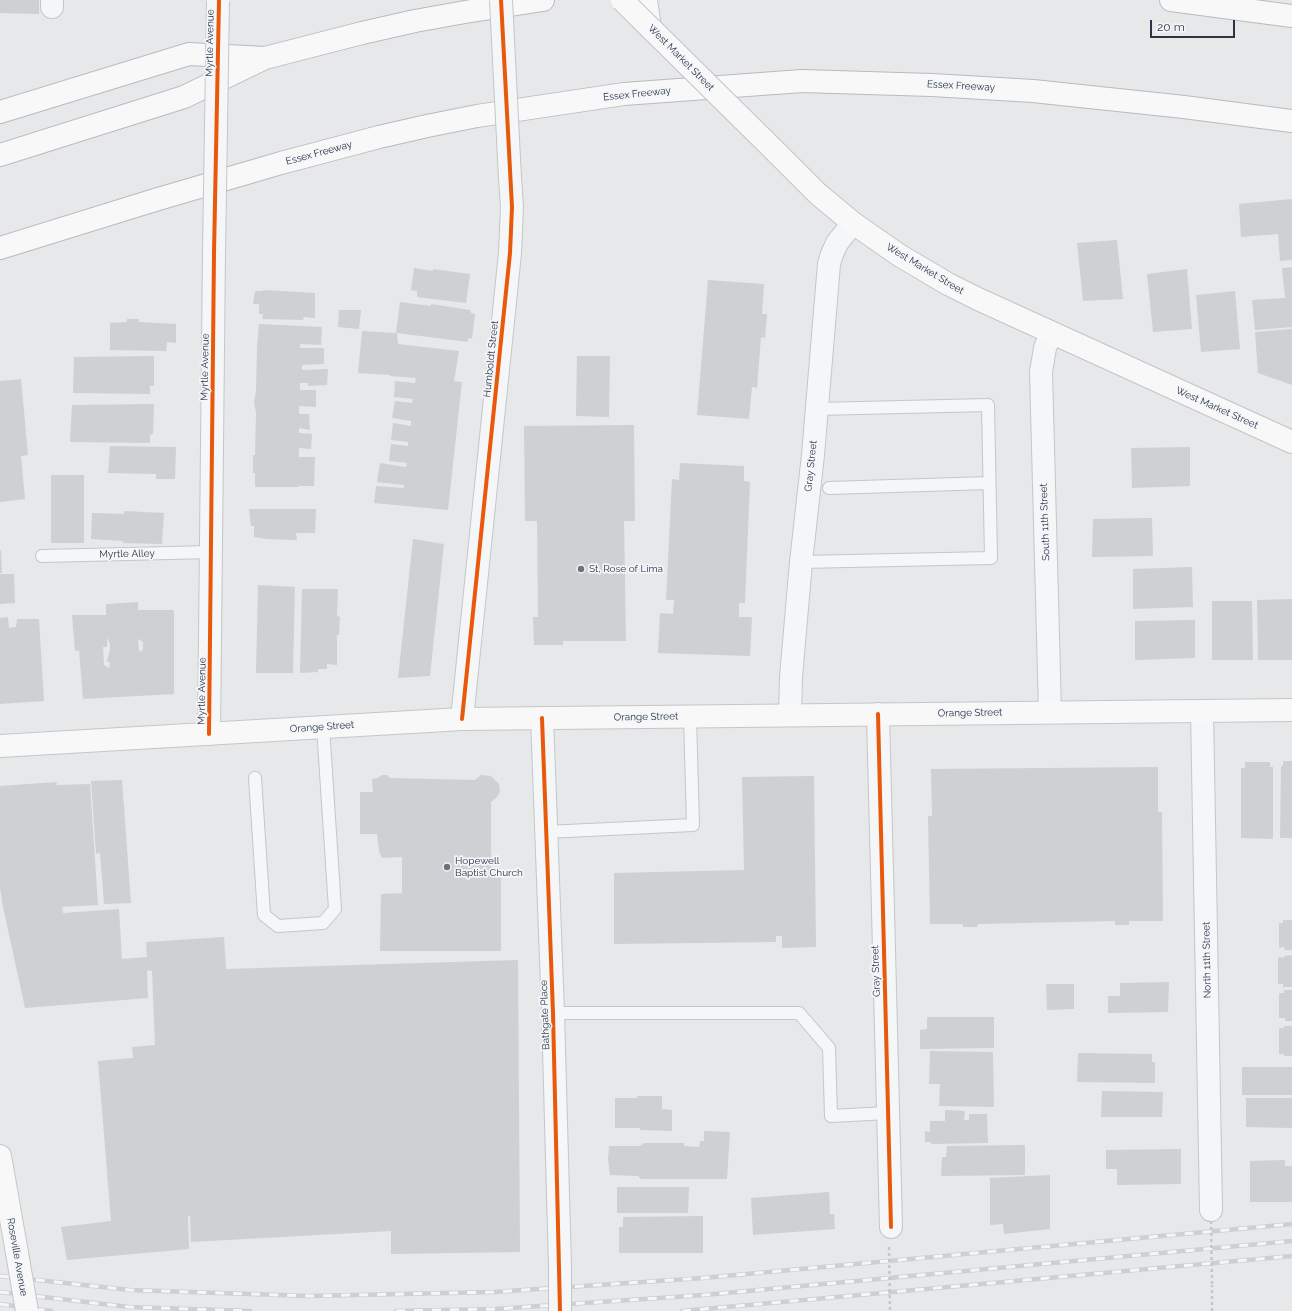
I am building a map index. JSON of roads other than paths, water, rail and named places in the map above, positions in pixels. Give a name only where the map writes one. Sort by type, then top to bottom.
[{"type":"main road","points":[[0,155],[184,97],[265,58],[362,32],[414,21],[544,0]]},
{"type":"main road","name":"West Market Street","points":[[622,0],[818,194],[853,223],[899,255],[948,284],[978,299],[1292,442]]},
{"type":"main road","points":[[646,0],[650,28]]},
{"type":"main road","points":[[1171,0],[1292,16]]},
{"type":"main road","points":[[0,112],[189,54],[265,58]]},
{"type":"main road","name":"Essex Freeway","points":[[0,248],[222,180],[379,137],[477,116],[578,100],[632,94],[802,81],[932,84],[1040,91],[1292,121]]},
{"type":"main road","name":"Orange Street","points":[[0,746],[462,719],[1292,710]]},
{"type":"main road","name":"Roseville Avenue","points":[[0,1156],[27,1311]]},
{"type":"street","name":"Myrtle Avenue","points":[[209,734],[218,0]]},
{"type":"street","name":"Humboldt Street","points":[[462,719],[510,254],[512,207],[501,0]]},
{"type":"street","name":"Gray Street","points":[[790,715],[790,696],[829,264],[837,243],[853,223]]},
{"type":"street","name":"South 11th Street","points":[[1050,712],[1041,372],[1045,348],[1052,333]]},
{"type":"street","name":"North 11th Street","points":[[1202,711],[1211,1215]]},
{"type":"street","name":"Gray Street","points":[[878,714],[890,1237]]},
{"type":"street","name":"Bathgate Place","points":[[542,718],[553,1013],[560,1311]]},
{"type":"lane","points":[[802,562],[990,558],[988,405],[817,409]]},
{"type":"lane","points":[[829,488],[989,483]]},
{"type":"lane","name":"Myrtle Alley","points":[[42,556],[211,552]]},
{"type":"lane","points":[[546,832],[692,825],[690,716]]},
{"type":"lane","points":[[255,778],[264,916],[278,926],[323,923],[334,909],[323,727]]},
{"type":"lane","points":[[553,1013],[799,1013],[829,1048],[831,1116],[888,1113]]},
{"type":"railway","points":[[0,1276],[130,1290],[309,1296],[494,1292],[703,1278],[1292,1224]]},
{"type":"railway","points":[[396,1311],[495,1309],[704,1295],[1292,1241]]},
{"type":"railway","points":[[682,1311],[1292,1256]]},
{"type":"railway","points":[[0,1292],[129,1307],[250,1311]]},
{"type":"railway","points":[[0,1304],[51,1311]]},
{"type":"place","name":"St, Rose of Lima","points":[[581,569]]},
{"type":"place","name":"Hopewell Baptist Church","points":[[447,867]]}]
